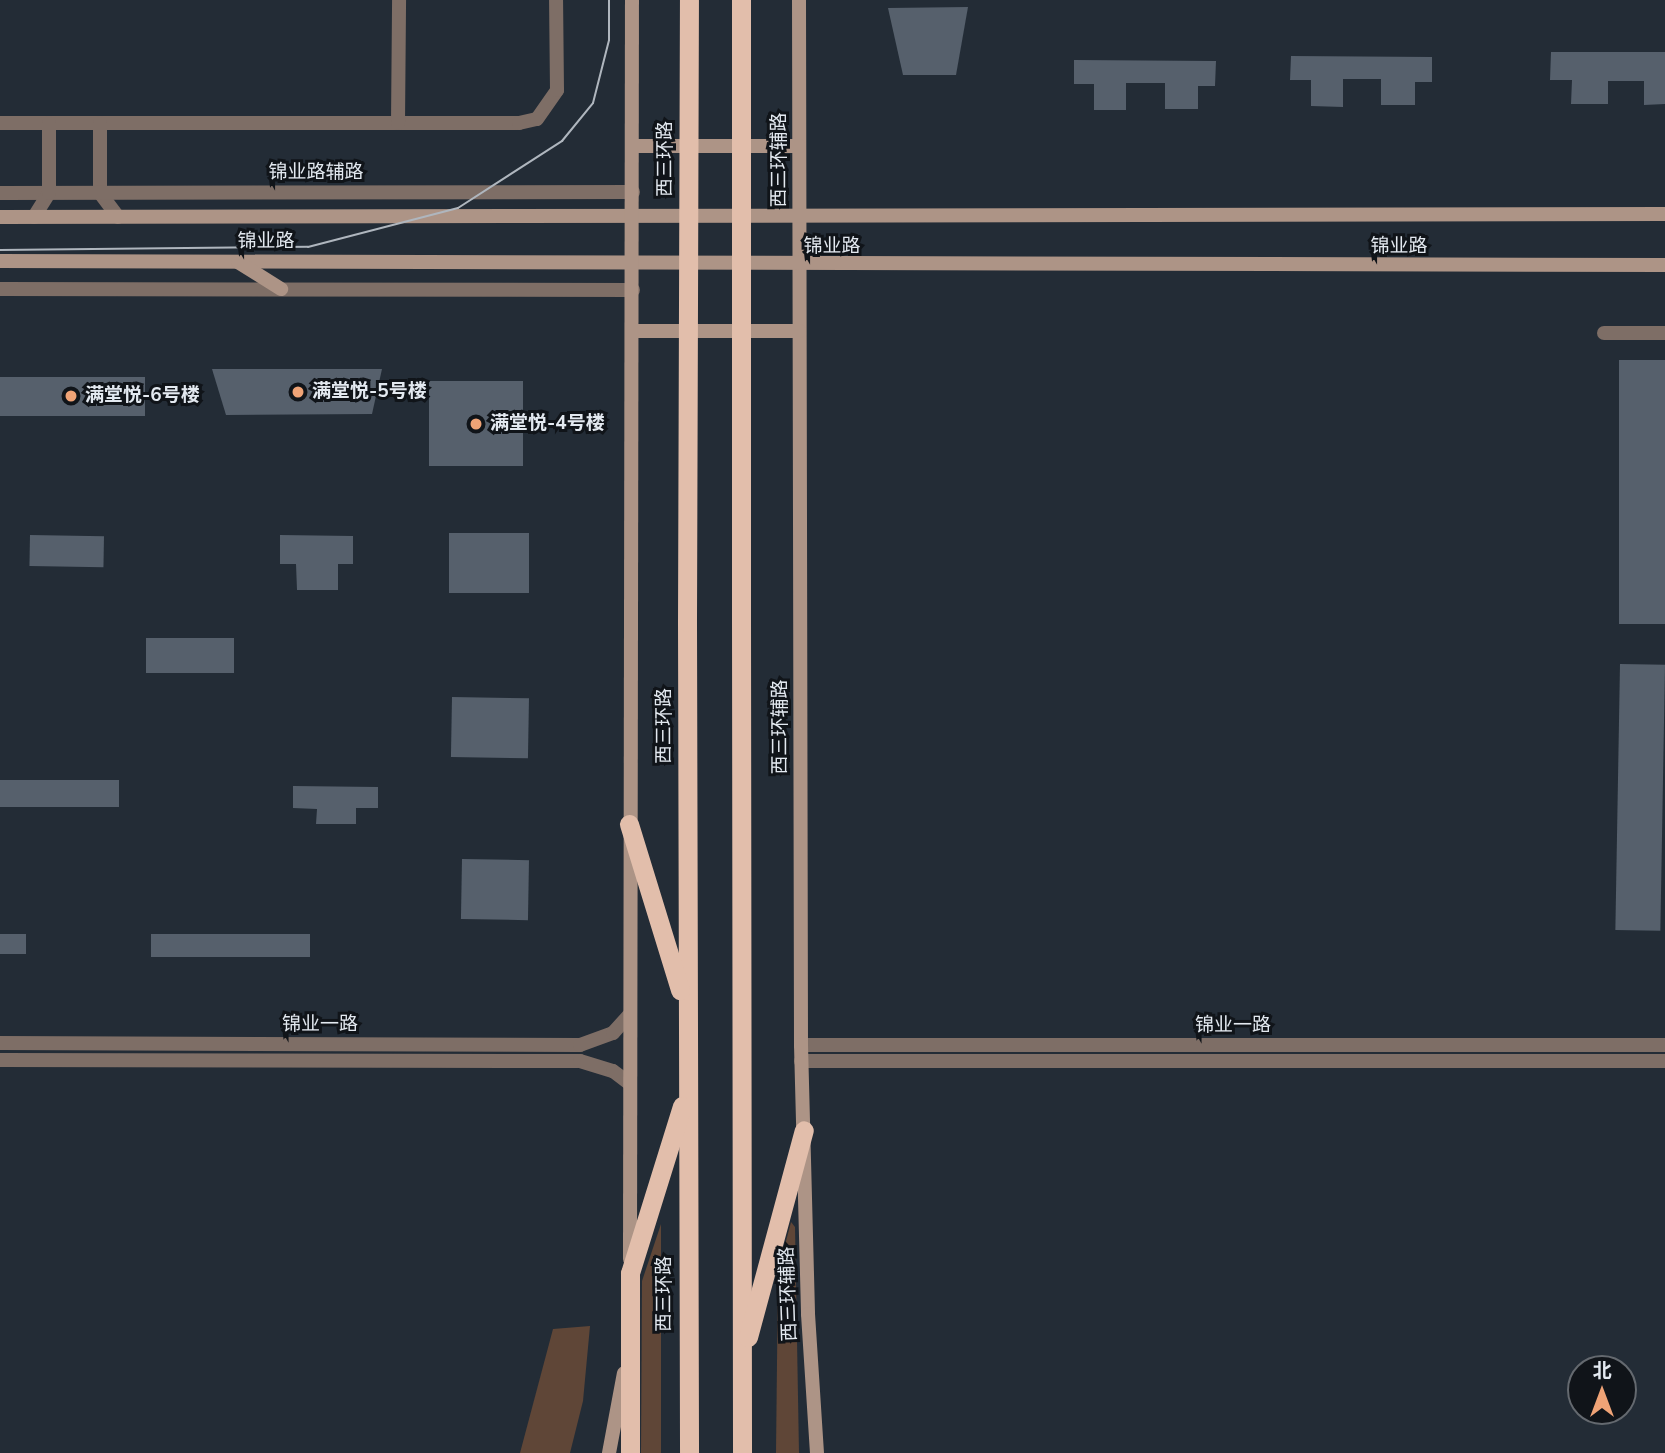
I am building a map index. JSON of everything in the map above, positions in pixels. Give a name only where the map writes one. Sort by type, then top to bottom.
[{"type":"highway","name":"西三环路","points":[[688,1453],[689,0]]},
{"type":"highway","points":[[741,0],[742,1453]]},
{"type":"highway","points":[[629,824],[687,1012]]},
{"type":"highway","points":[[630,1453],[630,1273],[687,1089]]},
{"type":"highway","points":[[742,1362],[804,1129]]},
{"type":"main road","points":[[630,1273],[632,0]]},
{"type":"main road","name":"西三环辅路","points":[[799,0],[801,1061],[808,1314],[817,1453]]},
{"type":"main road","points":[[633,145],[799,146]]},
{"type":"main road","name":"锦业路","points":[[0,217],[1665,214]]},
{"type":"main road","name":"锦业路","points":[[0,261],[633,261],[798,266],[1665,265]]},
{"type":"main road","points":[[236,261],[281,289]]},
{"type":"main road","points":[[632,331],[799,331]]},
{"type":"main road","points":[[609,1453],[630,1338]]},
{"type":"street","points":[[398,123],[399,0]]},
{"type":"street","points":[[0,123],[519,123],[537,119],[557,90],[556,0]]},
{"type":"street","points":[[34,217],[49,192],[49,122]]},
{"type":"street","points":[[100,122],[100,192],[118,217]]},
{"type":"street","name":"锦业路辅路","points":[[0,193],[633,192]]},
{"type":"street","points":[[0,289],[633,290]]},
{"type":"street","points":[[1604,333],[1665,333]]},
{"type":"street","name":"锦业一路","points":[[0,1043],[580,1045],[613,1033],[629,1015]]},
{"type":"street","name":"锦业一路","points":[[801,1045],[1665,1045]]},
{"type":"street","name":"锦业一路","points":[[0,1060],[580,1061],[613,1071],[630,1084]]},
{"type":"street","name":"锦业一路","points":[[801,1061],[1665,1061]]},
{"type":"shaded area","points":[[791,1222],[795,1227],[799,1453],[776,1453],[778,1272]]},
{"type":"shaded area","points":[[661,1224],[661,1453],[641,1453],[642,1281]]},
{"type":"shaded area","points":[[590,1326],[583,1401],[570,1453],[520,1453],[553,1329]]},
{"type":"building","points":[[968,7],[956,75],[903,75],[888,8]]},
{"type":"building","points":[[1551,52],[1665,52],[1665,104],[1644,105],[1644,81],[1608,81],[1608,104],[1571,104],[1572,80],[1550,80]]},
{"type":"building","points":[[1291,56],[1432,57],[1432,82],[1415,82],[1415,105],[1381,105],[1381,79],[1343,79],[1343,107],[1311,106],[1311,80],[1290,80]]},
{"type":"building","points":[[1074,60],[1216,61],[1215,86],[1198,86],[1198,109],[1165,109],[1165,83],[1126,83],[1126,110],[1094,110],[1094,84],[1074,84]]},
{"type":"building","points":[[1619,360],[1665,360],[1665,624],[1619,624]]},
{"type":"building","name":"满堂悦-5号楼","points":[[212,369],[382,369],[372,414],[226,415]]},
{"type":"building","name":"满堂悦-6号楼","points":[[0,377],[145,377],[145,416],[0,416]]},
{"type":"building","name":"满堂悦-4号楼","points":[[429,381],[523,381],[523,466],[429,466]]},
{"type":"building","points":[[449,533],[529,533],[529,593],[449,593]]},
{"type":"building","points":[[30,535],[104,536],[103,567],[29,566]]},
{"type":"building","points":[[280,535],[353,536],[353,564],[338,564],[338,590],[297,590],[296,564],[280,564]]},
{"type":"building","points":[[146,638],[234,638],[234,673],[146,673]]},
{"type":"building","points":[[1620,664],[1665,665],[1660,931],[1615,930]]},
{"type":"building","points":[[452,697],[529,698],[528,758],[451,757]]},
{"type":"building","points":[[0,780],[119,780],[119,807],[0,807]]},
{"type":"building","points":[[293,786],[378,787],[378,808],[356,808],[356,824],[316,824],[317,809],[293,808]]},
{"type":"building","points":[[462,859],[529,860],[528,920],[461,919]]},
{"type":"building","points":[[0,934],[26,934],[26,954],[0,954]]},
{"type":"building","points":[[151,934],[310,934],[310,957],[151,957]]},
{"type":"tram line","points":[[0,250],[308,247],[458,208],[562,141],[593,103],[609,40],[609,0]]},
{"type":"place","name":"满堂悦-5号楼","points":[[298,392]]},
{"type":"place","name":"满堂悦-6号楼","points":[[71,396]]},
{"type":"place","name":"满堂悦-4号楼","points":[[476,424]]}]
